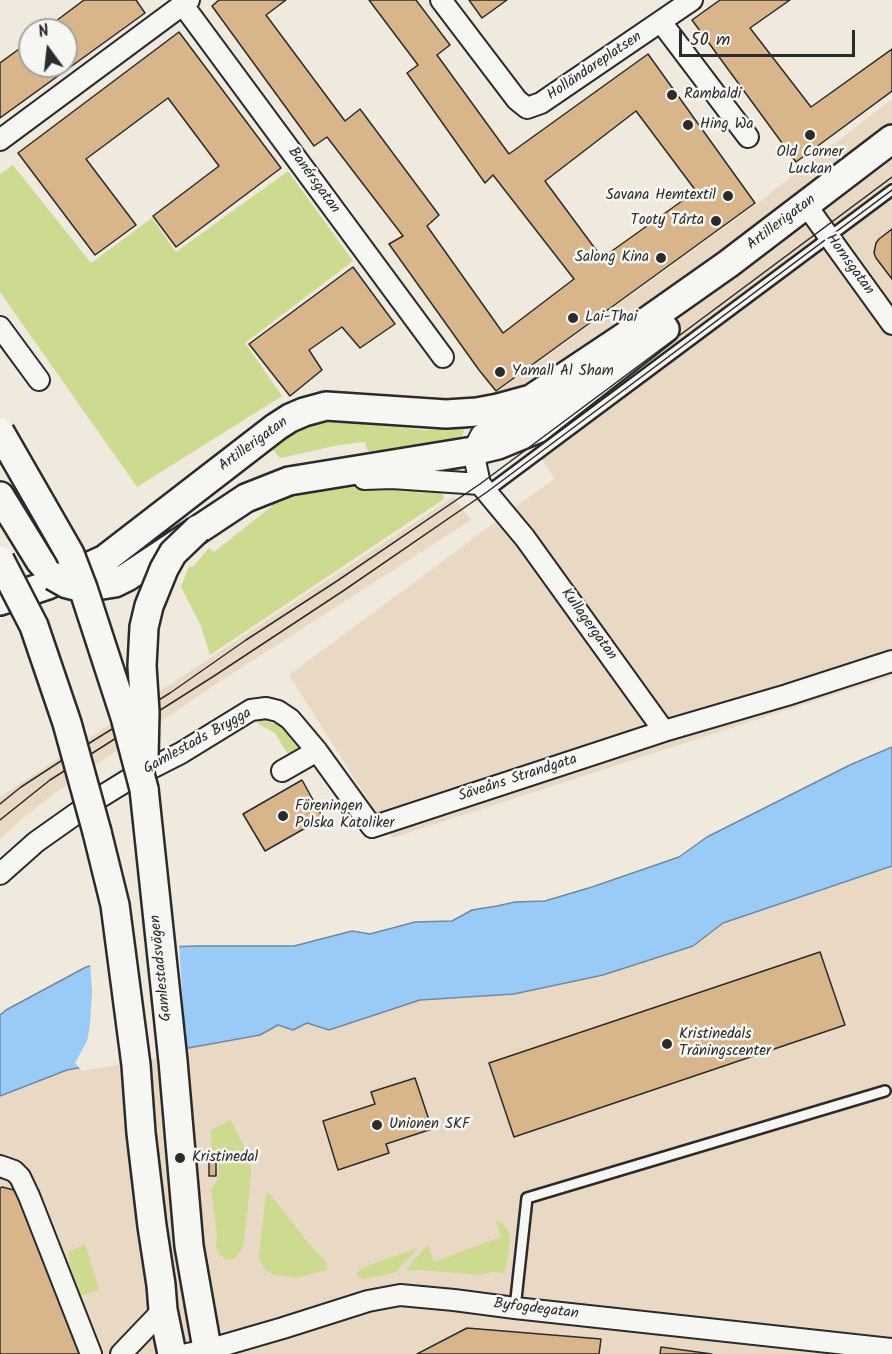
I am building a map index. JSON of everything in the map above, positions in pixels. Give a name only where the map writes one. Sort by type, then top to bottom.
[{"type":"main road","name":"Artillerigatan","points":[[0,601],[48,585],[105,559],[276,427],[304,412],[326,406],[446,414],[477,412],[531,399],[728,264],[892,139]]},
{"type":"main road","name":"Artillerigatan","points":[[83,588],[115,583],[128,577],[246,498],[289,481],[473,452],[498,445],[537,429],[663,330],[728,264]]},
{"type":"main road","name":"Gamlestadsvägen","points":[[0,432],[70,554],[125,717],[144,789],[201,1353]]},
{"type":"main road","points":[[0,496],[40,561],[53,576],[67,584],[83,588]]},
{"type":"main road","name":"Artillerigatan","points":[[144,789],[145,712],[142,666],[144,627],[149,606],[164,569],[173,553],[198,529]]},
{"type":"main road","points":[[0,560],[34,626],[67,723],[115,905],[136,1065],[141,1133],[163,1310],[172,1354]]},
{"type":"street","name":"Holländareplatsen","points":[[441,0],[517,100],[527,108],[541,103],[692,0]]},
{"type":"street","points":[[0,141],[186,3]]},
{"type":"street","name":"Banérsgatan","points":[[186,3],[443,357]]},
{"type":"street","points":[[662,22],[748,137]]},
{"type":"street","name":"Hornsgatan","points":[[806,206],[892,324]]},
{"type":"street","points":[[0,327],[39,380]]},
{"type":"street","name":"Artillerigatan","points":[[473,452],[482,435],[537,409],[590,373],[630,333]]},
{"type":"street","points":[[289,481],[392,478],[484,488],[473,452]]},
{"type":"street","name":"Kullagergatan","points":[[484,488],[525,538],[664,731]]},
{"type":"street","points":[[664,731],[787,695],[892,660]]},
{"type":"street","name":"Gamlestads Brygga","points":[[0,874],[36,842],[94,801],[128,780],[182,753],[251,710],[266,708],[278,711],[290,719],[372,827]]},
{"type":"street","name":"Säveåns Strandgata","points":[[372,827],[664,731]]},
{"type":"street","points":[[282,771],[317,752]]},
{"type":"street","points":[[1,1166],[14,1171],[20,1177],[91,1354]]},
{"type":"street","name":"Byfogdegatan","points":[[201,1353],[368,1301],[400,1295],[892,1349]]},
{"type":"street","points":[[121,1354],[163,1310]]},
{"type":"lane","points":[[484,488],[892,190]]},
{"type":"lane","points":[[515,1308],[527,1198],[885,1091]]},
{"type":"shaded area","points":[[892,99],[892,676],[392,838],[289,675],[555,478],[493,395],[755,205]]},
{"type":"shaded area","points":[[453,497],[471,520],[210,688],[59,790],[0,839],[0,797]]},
{"type":"shaded area","points":[[892,866],[892,1354],[0,1354],[0,1096],[67,1070],[260,1035],[278,1025],[293,1030],[307,1023],[329,1030],[420,1000],[514,994],[603,975],[693,946],[723,923]]},
{"type":"green space","points":[[13,165],[91,263],[152,218],[176,252],[288,171],[353,261],[245,343],[282,396],[137,487],[0,292],[0,174]]},
{"type":"green space","points":[[337,421],[424,430],[465,427],[459,445],[390,452],[368,451],[365,442],[339,445],[280,458],[270,447],[299,428]]},
{"type":"green space","points":[[357,483],[442,490],[444,499],[210,655],[201,626],[181,587],[189,566],[193,567],[209,548],[214,552],[272,506],[273,501],[288,494]]},
{"type":"green space","points":[[258,721],[282,726],[300,750],[293,755],[287,753],[275,733],[259,724]]},
{"type":"green space","points":[[231,1120],[244,1146],[251,1171],[243,1247],[234,1259],[227,1260],[219,1254],[216,1248],[217,1235],[211,1190],[219,1177],[219,1159],[212,1150],[211,1130]]},
{"type":"green space","points":[[268,1192],[326,1262],[326,1270],[296,1278],[273,1274],[263,1267],[259,1258]]},
{"type":"green space","points":[[496,1221],[506,1227],[510,1236],[504,1273],[492,1272],[480,1275],[406,1271],[428,1245],[434,1262],[501,1237]]},
{"type":"green space","points":[[85,1244],[99,1290],[78,1296],[71,1277],[69,1252]]},
{"type":"green space","points":[[415,1249],[396,1272],[365,1279],[356,1275],[359,1270],[372,1264]]},
{"type":"water","points":[[892,747],[892,866],[723,923],[693,946],[603,975],[514,994],[420,1000],[329,1030],[307,1023],[293,1030],[278,1025],[260,1035],[67,1070],[0,1096],[0,1015],[86,967],[168,947],[294,946],[352,931],[370,934],[415,922],[452,921],[472,910],[515,902],[545,901],[679,857],[707,837],[850,765]]},
{"type":"pier","points":[[168,944],[179,944],[188,1052],[82,1071],[75,1063],[87,1041],[90,1025],[92,991],[90,963]]},
{"type":"building","points":[[84,0],[136,0],[145,13],[78,62],[78,18],[60,18]]},
{"type":"building","points":[[219,0],[286,0],[266,15],[345,121],[360,109],[439,215],[427,226],[503,333],[574,279],[493,175],[485,183],[407,73],[418,65],[369,0],[416,0],[450,45],[437,55],[509,154],[648,54],[755,203],[496,391],[389,244],[403,236],[327,137],[314,146],[212,6]],"holes":[[[636,111],[696,191],[602,258],[545,181]]]},
{"type":"building","points":[[469,0],[507,0],[482,18]]},
{"type":"building","points":[[720,0],[790,0],[750,28],[811,107],[892,49],[892,91],[796,162],[692,20]]},
{"type":"building","points":[[179,32],[281,168],[176,247],[153,216],[219,166],[168,98],[86,159],[136,225],[95,255],[18,153]]},
{"type":"building","points":[[18,50],[18,78],[55,78],[0,118],[0,63]]},
{"type":"building","points":[[892,229],[892,279],[874,253],[879,239]]},
{"type":"building","points":[[353,267],[395,324],[360,348],[342,327],[309,350],[322,370],[290,396],[249,344]]},
{"type":"building","name":"Föreningen Polska Katoliker","points":[[302,780],[323,818],[265,851],[243,814]]},
{"type":"building","name":"Kristinedals Träningscenter","points":[[820,952],[845,1025],[514,1137],[489,1063]]},
{"type":"building","name":"Unionen SKF","points":[[415,1078],[432,1129],[386,1144],[389,1153],[338,1170],[323,1121],[375,1104],[371,1092]]},
{"type":"building","points":[[209,1158],[216,1158],[216,1176],[209,1176]]},
{"type":"building","points":[[0,1188],[18,1191],[85,1354],[0,1354]]},
{"type":"building","points":[[467,1328],[601,1339],[599,1354],[417,1354]]},
{"type":"building","points":[[661,1347],[712,1354],[660,1354]]},
{"type":"tram line","points":[[0,804],[21,787],[170,693],[480,484],[892,177]]},
{"type":"tram line","points":[[0,820],[50,780],[343,591],[487,492],[892,190]]},
{"type":"place","name":"Rambaldi","points":[[672,95]]},
{"type":"place","name":"Hing Wa","points":[[688,125]]},
{"type":"place","name":"Old Corner Luckan","points":[[810,135]]},
{"type":"place","name":"Savana Hemtextil","points":[[728,196]]},
{"type":"place","name":"Tooty Tårta","points":[[716,221]]},
{"type":"place","name":"Salong Kina","points":[[661,258]]},
{"type":"place","name":"Lai-Thai","points":[[573,318]]},
{"type":"place","name":"Yamall Al Sham","points":[[500,372]]},
{"type":"place","name":"Föreningen Polska Katoliker","points":[[283,816]]},
{"type":"place","name":"Kristinedals Träningscenter","points":[[667,1044]]},
{"type":"place","name":"Unionen SKF","points":[[377,1125]]},
{"type":"place","name":"Kristinedal","points":[[180,1158]]}]
